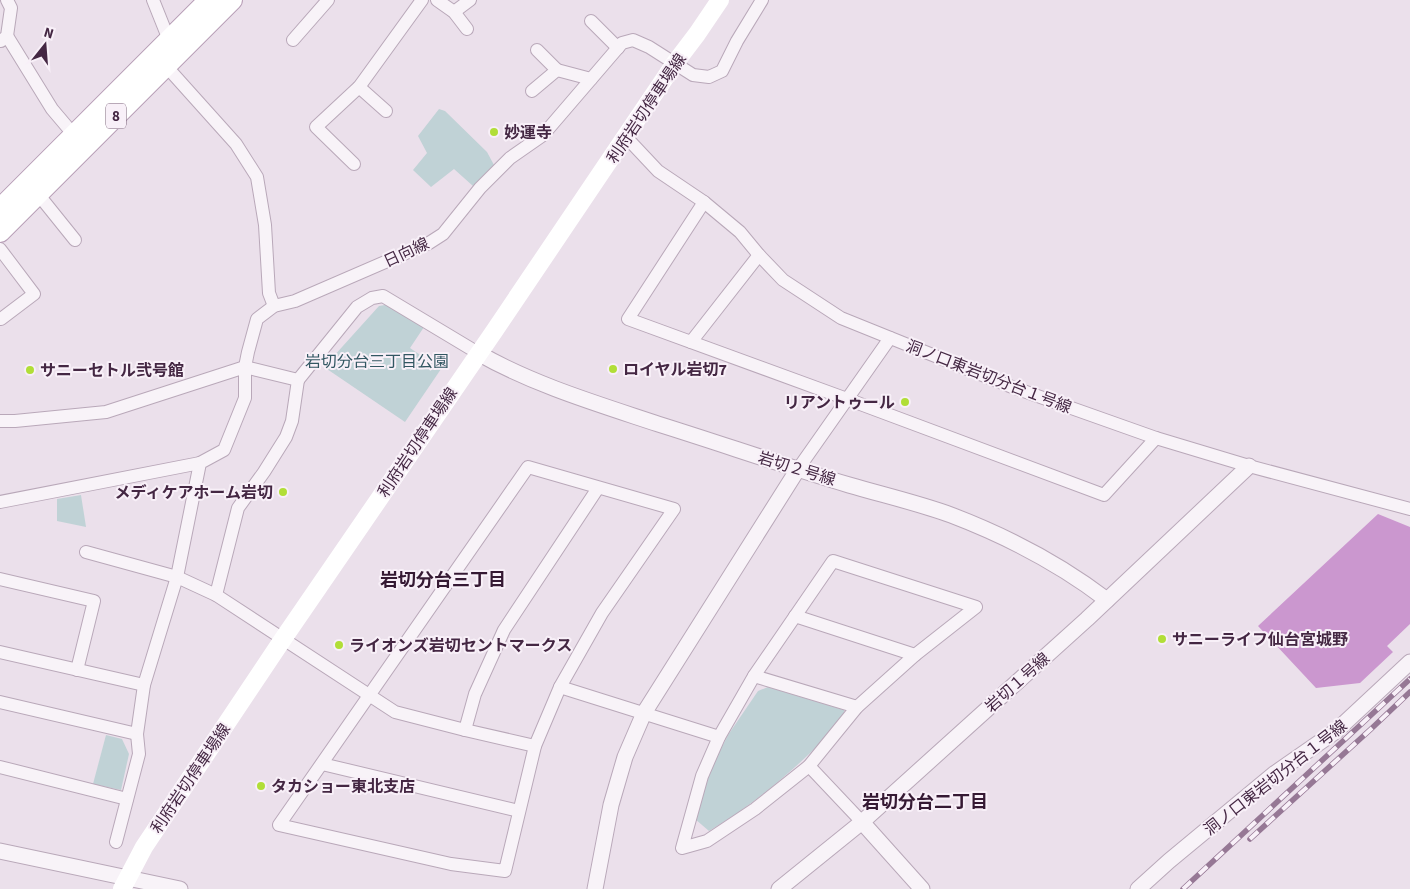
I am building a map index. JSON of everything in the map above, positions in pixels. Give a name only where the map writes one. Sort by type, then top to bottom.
[{"type":"main road","name":"8","points":[[2,204],[209,0]]},
{"type":"main road","name":"8","points":[[0,232],[232,0]]},
{"type":"main road","name":"利府岩切停車場線","points":[[124,884],[144,847],[283,639],[675,63],[720,0]]},
{"type":"street","points":[[7,0],[11,8],[3,39],[52,109],[74,135]]},
{"type":"street","points":[[153,0],[169,40]]},
{"type":"street","points":[[293,40],[328,0]]},
{"type":"street","points":[[354,164],[316,127],[359,87],[422,0]]},
{"type":"street","points":[[437,0],[454,12],[467,29]]},
{"type":"street","points":[[454,12],[470,0]]},
{"type":"street","points":[[591,21],[618,48],[622,43],[633,40],[649,47],[693,75],[708,77],[722,71],[736,41],[762,0]]},
{"type":"street","name":"日向線","points":[[0,502],[200,463],[224,450],[245,398],[245,368],[257,319],[274,306],[295,301],[429,243],[443,234],[480,188],[510,158],[543,136],[618,48]]},
{"type":"street","points":[[536,50],[557,70],[591,79]]},
{"type":"street","points":[[166,66],[236,144],[257,177],[266,225],[269,293],[274,306]]},
{"type":"street","points":[[532,91],[557,70]]},
{"type":"street","points":[[359,87],[386,111]]},
{"type":"street","name":"洞ノ口東岩切分台１号線","points":[[626,136],[658,172],[704,202],[740,232],[783,280],[841,318],[1012,386],[1156,438],[1249,466],[1410,509]]},
{"type":"street","points":[[38,194],[75,240]]},
{"type":"street","points":[[704,202],[628,319],[1104,495],[1156,438]]},
{"type":"street","points":[[0,249],[34,294],[1,319]]},
{"type":"street","points":[[691,342],[759,255]]},
{"type":"street","points":[[216,596],[238,508],[286,437],[292,421],[298,380],[357,307],[372,298],[383,296],[478,353]]},
{"type":"street","points":[[596,889],[611,805],[625,757],[644,713],[798,469],[890,338]]},
{"type":"street","name":"岩切２号線","points":[[478,353],[500,365],[594,403],[798,469],[950,515],[1002,536],[1088,586],[1107,600]]},
{"type":"street","points":[[0,421],[106,412],[245,368],[298,380]]},
{"type":"street","points":[[116,842],[139,754],[137,734],[144,685],[177,577],[200,463]]},
{"type":"street","name":"岩切１号線","points":[[779,889],[862,822],[1107,600],[1249,466]]},
{"type":"street","points":[[528,467],[674,509],[602,613],[560,686],[535,746],[505,871],[451,864],[279,825],[528,467]]},
{"type":"street","points":[[465,730],[475,694],[504,630],[598,488]]},
{"type":"street","points":[[86,552],[177,577],[216,596],[395,712],[535,746]]},
{"type":"street","points":[[833,561],[976,608],[915,654],[857,707],[809,766],[755,809],[707,841],[682,848],[702,776],[720,737],[754,676],[833,561]]},
{"type":"street","points":[[0,579],[94,601],[77,670]]},
{"type":"street","points":[[795,616],[915,654]]},
{"type":"street","points":[[0,652],[144,685]]},
{"type":"street","name":"洞ノ口東岩切分台１号線","points":[[1138,889],[1274,774],[1336,731],[1410,662]]},
{"type":"street","points":[[754,676],[857,707]]},
{"type":"street","points":[[560,686],[720,737]]},
{"type":"street","points":[[0,702],[137,734]]},
{"type":"street","points":[[322,764],[519,811]]},
{"type":"street","points":[[809,766],[922,889]]},
{"type":"street","points":[[0,767],[127,799]]},
{"type":"street","points":[[0,852],[124,884],[180,889]]},
{"type":"green space","points":[[439,109],[445,111],[487,152],[494,165],[473,186],[454,169],[431,187],[413,170],[427,153],[418,136]]},
{"type":"green space","name":"岩切分台三丁目公園","points":[[379,306],[392,306],[424,327],[410,348],[441,369],[405,422],[324,367]]},
{"type":"green space","points":[[81,495],[86,527],[57,521],[57,499]]},
{"type":"green space","points":[[768,687],[844,710],[844,720],[763,794],[709,831],[695,819],[711,768],[728,735],[758,691]]},
{"type":"green space","points":[[106,735],[122,739],[129,754],[121,790],[93,784]]},
{"type":"shaded area","points":[[1378,514],[1410,527],[1410,624],[1387,646],[1393,652],[1360,683],[1316,688],[1258,626]]},
{"type":"railway","points":[[1183,889],[1410,679]]},
{"type":"railway","points":[[1250,839],[1410,692]]},
{"type":"place","name":"妙運寺","points":[[494,132]]},
{"type":"place","name":"ロイヤル岩切7","points":[[613,369]]},
{"type":"place","name":"サニーセトル弐号館","points":[[30,370]]},
{"type":"place","name":"リアントゥール","points":[[905,402]]},
{"type":"place","name":"メディケアホーム岩切","points":[[283,492]]},
{"type":"place","name":"サニーライフ仙台宮城野","points":[[1162,639]]},
{"type":"place","name":"ライオンズ岩切セントマークス","points":[[339,645]]},
{"type":"place","name":"タカショー東北支店","points":[[261,786]]},
{"type":"district","name":"岩切分台三丁目","points":[[443,580]]},
{"type":"district","name":"岩切分台二丁目","points":[[925,802]]}]
